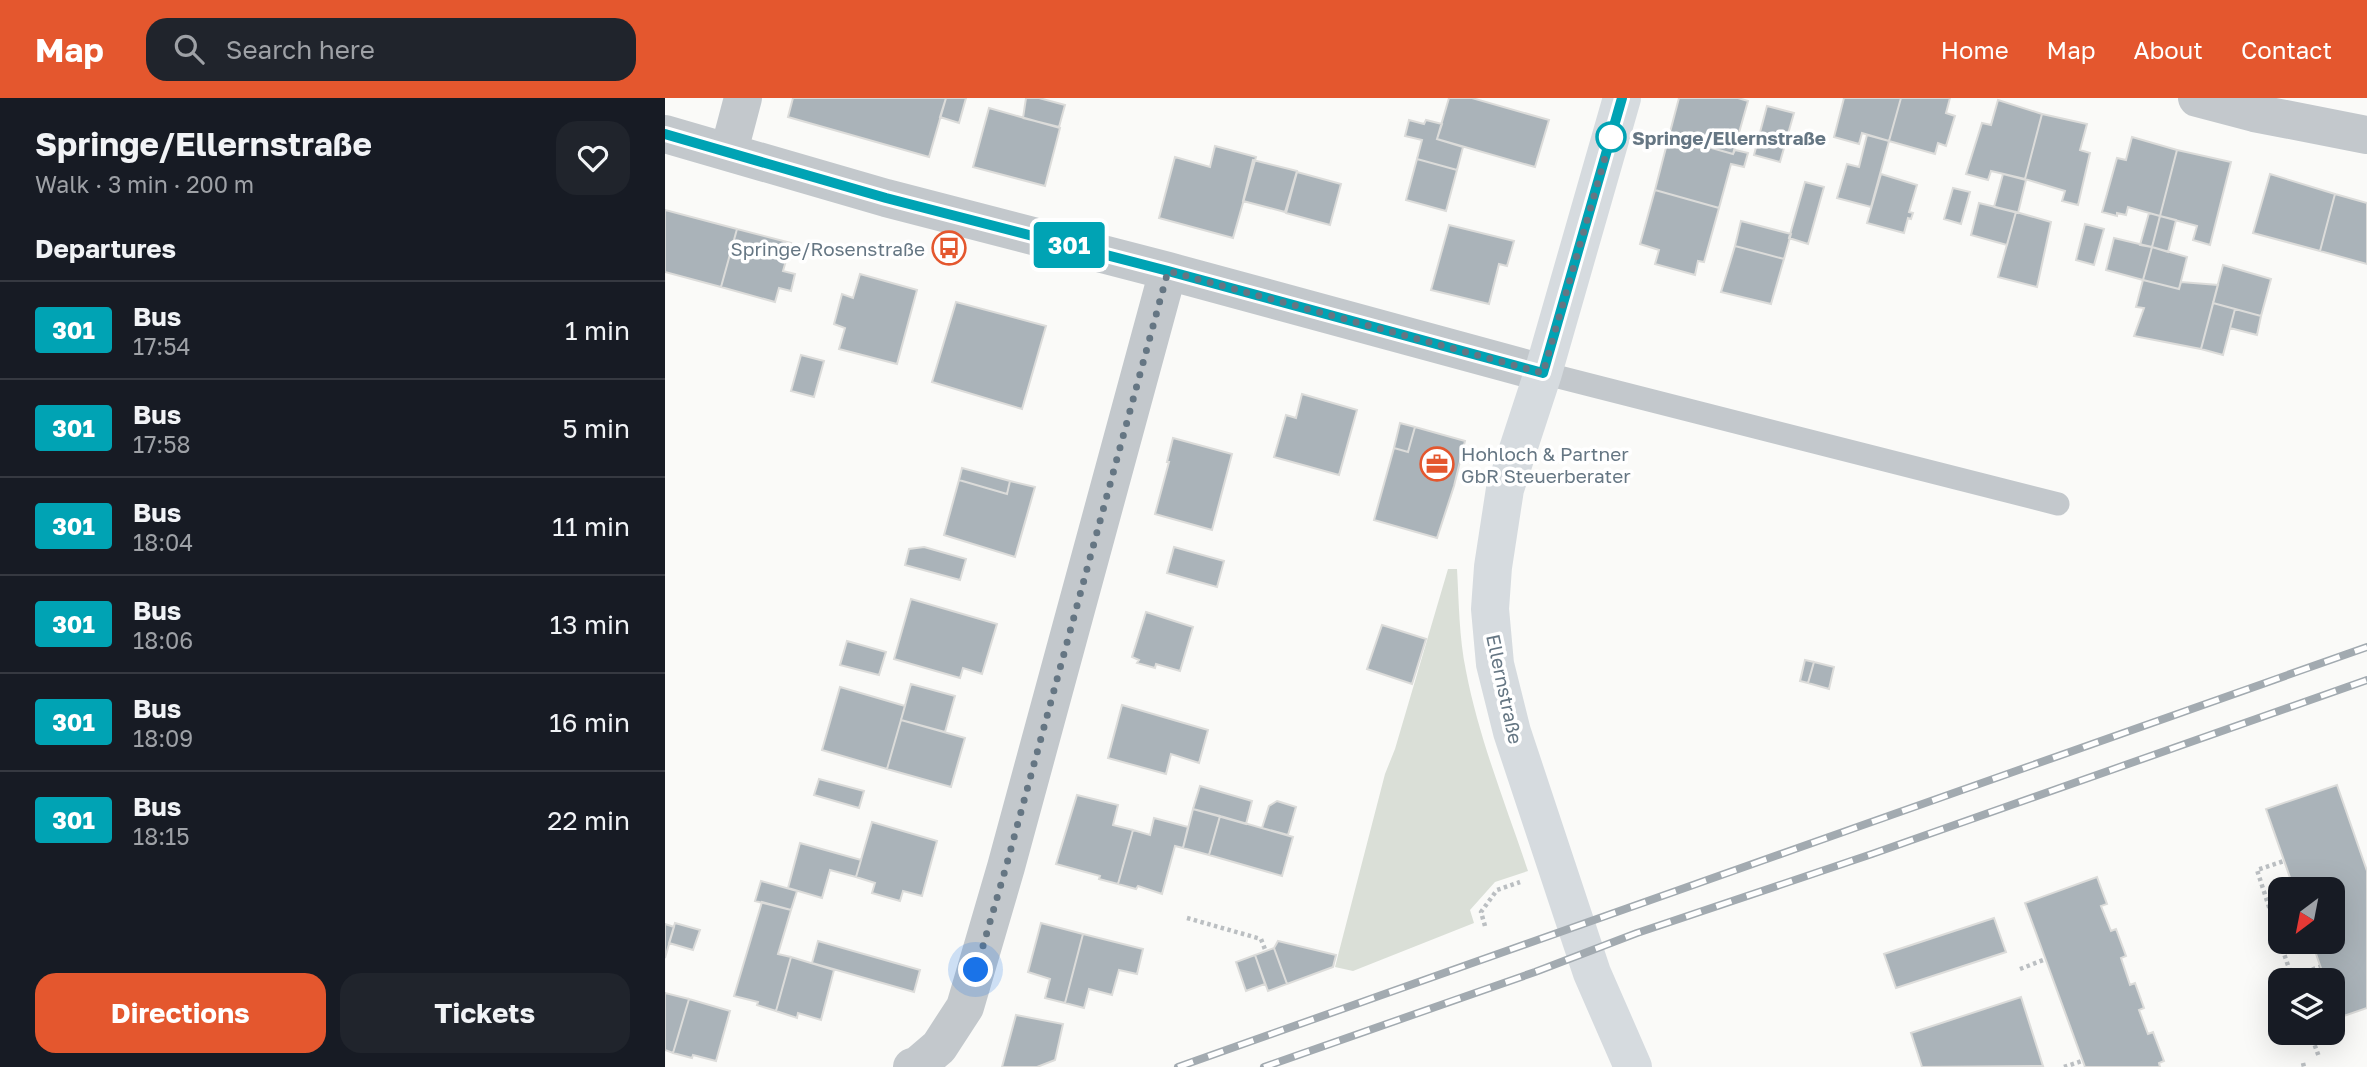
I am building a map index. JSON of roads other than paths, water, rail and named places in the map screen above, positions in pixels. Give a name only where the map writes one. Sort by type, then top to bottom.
[{"type":"street","points":[[729,151],[743,98]]},
{"type":"street","name":"Ellernstraße","points":[[1622,98],[1543,373],[1505,489],[1493,567],[1490,609],[1496,664],[1512,732],[1592,973],[1633,1067]]},
{"type":"street","points":[[2197,98],[2254,113],[2367,135]]},
{"type":"street","points":[[665,134],[886,198],[1543,373]]},
{"type":"street","points":[[912,1067],[939,1047],[965,1007],[1006,867],[1168,271]]},
{"type":"lane","points":[[1543,373],[2058,504]]},
{"type":"railway","points":[[1178,1067],[2367,647]]},
{"type":"railway","points":[[1264,1067],[1535,972],[1637,933],[1872,854],[2367,680]]},
{"type":"place","name":"Springe/Ellernstraße","points":[[1611,137]]},
{"type":"place","name":"Springe/Rosenstraße","points":[[949,248]]},
{"type":"place","name":"Hohloch & Partner GbR Steuerberater","points":[[1437,464]]}]
